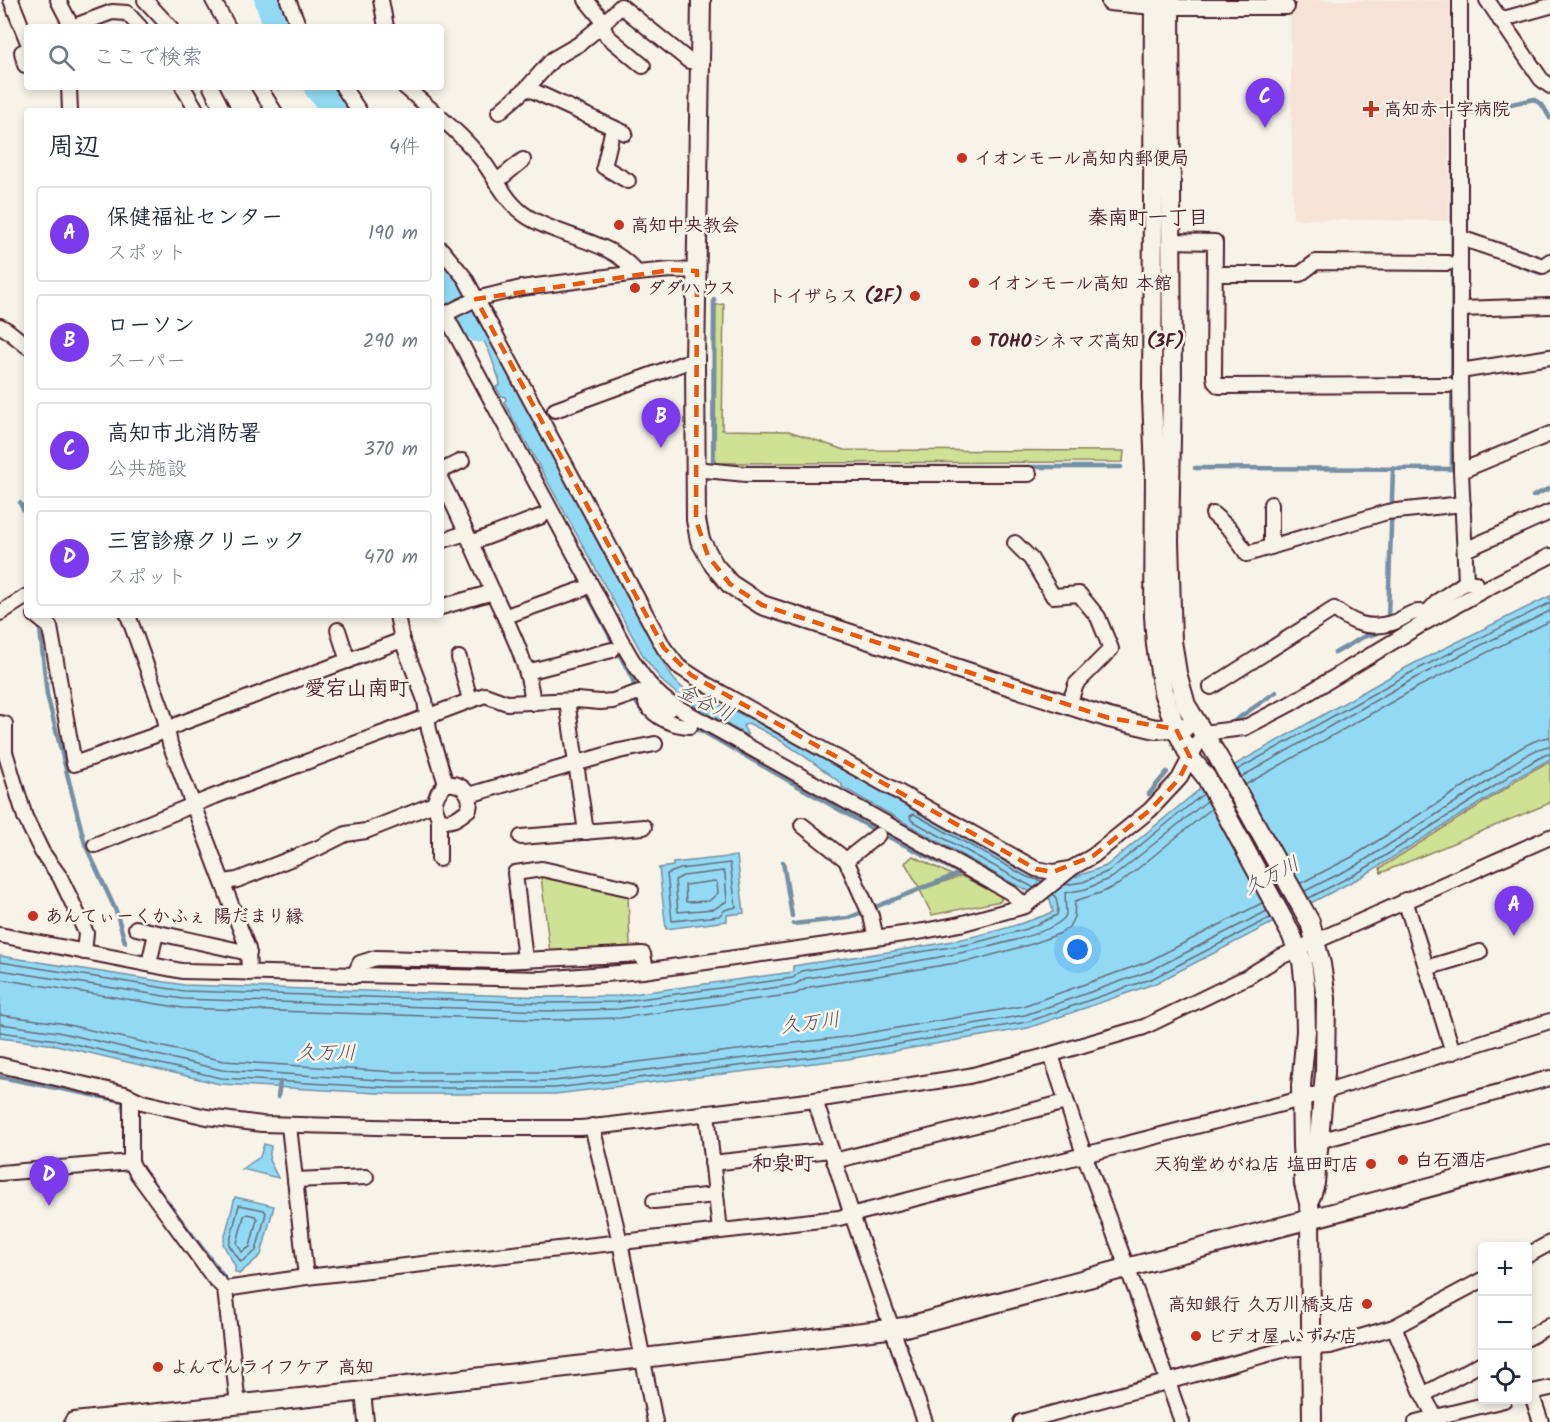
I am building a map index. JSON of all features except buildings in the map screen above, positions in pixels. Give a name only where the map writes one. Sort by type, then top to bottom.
[{"type":"street","points":[[11,0],[24,32]]},
{"type":"street","points":[[58,0],[70,24]]},
{"type":"street","points":[[145,0],[167,24]]},
{"type":"street","points":[[213,0],[226,24]]},
{"type":"street","points":[[288,0],[298,24]]},
{"type":"street","points":[[381,0],[385,24]]},
{"type":"street","points":[[586,0],[600,17],[607,36],[643,66]]},
{"type":"street","points":[[701,0],[695,362],[696,520],[700,540],[708,556],[722,576],[749,598],[762,605],[1069,705],[1138,725],[1156,729],[1244,728],[1290,704],[1425,618],[1550,556]]},
{"type":"street","points":[[1460,0],[1461,471],[1466,582]]},
{"type":"street","points":[[1486,0],[1541,79],[1550,86]]},
{"type":"street","points":[[1109,3],[1287,7]]},
{"type":"street","points":[[1162,3],[1171,241],[1172,387],[1169,549],[1172,641],[1184,698],[1309,920],[1321,964],[1326,998],[1323,1092],[1315,1183],[1310,1212],[1312,1422]]},
{"type":"street","points":[[1162,3],[1152,398],[1155,472],[1154,616],[1156,645],[1163,692],[1176,729],[1190,758],[1206,777],[1295,941],[1302,961],[1305,1031],[1301,1099],[1304,1184],[1310,1212]]},
{"type":"street","points":[[499,112],[527,88],[553,59],[579,44],[621,6],[689,61],[700,62]]},
{"type":"street","points":[[1500,20],[1550,6]]},
{"type":"street","points":[[80,24],[112,12],[127,13],[137,24]]},
{"type":"street","points":[[527,88],[619,131],[604,167],[628,181]]},
{"type":"street","points":[[70,108],[72,90]]},
{"type":"street","points":[[185,90],[195,108]]},
{"type":"street","points":[[212,90],[222,108]]},
{"type":"street","points":[[261,90],[272,108]]},
{"type":"street","points":[[349,90],[358,108]]},
{"type":"street","points":[[408,90],[430,108]]},
{"type":"street","points":[[444,121],[464,138],[513,204],[525,215],[627,260],[637,273]]},
{"type":"street","points":[[496,182],[523,160]]},
{"type":"street","points":[[1461,238],[1542,266],[1550,261]]},
{"type":"street","points":[[1171,241],[1215,242],[1214,376],[1219,386],[1448,385]]},
{"type":"street","points":[[444,253],[465,278],[472,300],[664,648],[678,666],[704,683],[1036,869],[1053,872],[1072,868]]},
{"type":"street","points":[[1215,274],[1300,274],[1316,262],[1448,263]]},
{"type":"street","points":[[697,271],[671,270],[637,273],[521,288],[472,300],[445,314],[640,674],[653,690],[668,702],[1028,903]]},
{"type":"street","points":[[1461,309],[1550,306]]},
{"type":"street","points":[[0,326],[24,344]]},
{"type":"street","points":[[1460,371],[1550,357]]},
{"type":"street","points":[[555,410],[684,363],[695,362]]},
{"type":"street","points":[[1461,471],[1550,434]]},
{"type":"street","points":[[444,470],[462,461]]},
{"type":"street","points":[[695,469],[746,474],[1029,474]]},
{"type":"street","points":[[444,486],[506,616],[527,672],[533,703]]},
{"type":"street","points":[[1271,504],[1271,547]]},
{"type":"street","points":[[1213,514],[1231,530],[1247,554],[1391,511],[1463,504]]},
{"type":"street","points":[[1465,550],[1550,512]]},
{"type":"street","points":[[444,542],[469,538],[542,516]]},
{"type":"street","points":[[1015,543],[1031,559],[1053,596],[1079,594],[1098,617],[1111,649],[1076,684],[1069,705]]},
{"type":"street","points":[[1425,618],[1438,601],[1466,582],[1491,586]]},
{"type":"street","points":[[506,616],[583,589]]},
{"type":"street","points":[[444,606],[493,592]]},
{"type":"street","points":[[0,613],[24,601]]},
{"type":"street","points":[[1211,687],[1334,609],[1350,621],[1364,626],[1392,623],[1416,611],[1425,618]]},
{"type":"street","points":[[39,618],[50,627],[74,764],[402,640]]},
{"type":"street","points":[[129,618],[170,744],[249,953],[249,973]]},
{"type":"street","points":[[398,618],[402,640],[425,700],[426,716],[446,784]]},
{"type":"street","points":[[338,630],[348,660]]},
{"type":"street","points":[[527,672],[612,650]]},
{"type":"street","points":[[459,658],[470,700]]},
{"type":"street","points":[[635,692],[673,711],[686,710]]},
{"type":"street","points":[[95,844],[485,695],[507,703],[533,703],[613,701],[635,692]]},
{"type":"street","points":[[635,692],[656,714],[676,726],[690,726]]},
{"type":"street","points":[[567,701],[586,832]]},
{"type":"street","points":[[0,723],[5,724],[5,752],[25,817],[42,852],[60,877],[86,933],[84,952]]},
{"type":"street","points":[[0,935],[182,971],[541,979],[646,970],[960,924],[1028,903],[1072,868],[1093,856],[1150,810],[1179,779],[1201,729]]},
{"type":"street","points":[[469,795],[619,751],[655,744]]},
{"type":"street","points":[[439,819],[449,821],[469,809],[469,795],[460,785],[446,784]]},
{"type":"street","points":[[439,859],[439,819],[434,804],[438,793],[446,784]]},
{"type":"street","points":[[224,882],[237,880],[318,848],[346,834],[366,831],[434,804]]},
{"type":"street","points":[[802,825],[846,860],[868,912],[876,938]]},
{"type":"street","points":[[521,837],[644,828]]},
{"type":"street","points":[[846,860],[878,835]]},
{"type":"street","points":[[0,1065],[125,1094],[142,1102],[224,1121],[289,1126],[413,1128],[592,1126],[814,1100],[969,1076],[1144,1026],[1247,977],[1295,941],[1315,941],[1550,837]]},
{"type":"street","points":[[525,960],[511,873],[542,869],[631,890]]},
{"type":"street","points":[[1405,900],[1453,1052]]},
{"type":"street","points":[[136,928],[249,953]]},
{"type":"street","points":[[149,964],[156,933]]},
{"type":"street","points":[[1426,968],[1480,952]]},
{"type":"street","points":[[354,976],[360,963],[376,958],[525,960],[643,954],[646,970]]},
{"type":"street","points":[[225,1289],[306,1277],[838,1218],[1301,1099],[1550,1021]]},
{"type":"street","points":[[1051,1054],[1084,1154],[1182,1422]]},
{"type":"street","points":[[1319,1141],[1550,1078]]},
{"type":"street","points":[[131,1097],[131,1162],[214,1278],[225,1289],[237,1405]]},
{"type":"street","points":[[814,1100],[925,1422]]},
{"type":"street","points":[[712,1163],[833,1156],[1066,1102]]},
{"type":"street","points":[[707,1113],[720,1231]]},
{"type":"street","points":[[289,1126],[306,1277]]},
{"type":"street","points":[[592,1126],[620,1242],[655,1422]]},
{"type":"street","points":[[74,1422],[118,1420],[893,1329],[1127,1267],[1310,1212],[1550,1155]]},
{"type":"street","points":[[0,1173],[131,1162]]},
{"type":"street","points":[[295,1180],[366,1177]]},
{"type":"street","points":[[654,1201],[716,1194]]},
{"type":"street","points":[[1532,1252],[1550,1243]]},
{"type":"street","points":[[1021,1422],[1286,1348],[1330,1346],[1394,1327],[1478,1282]]},
{"type":"street","points":[[1532,1335],[1550,1325]]},
{"type":"street","points":[[1394,1327],[1436,1420]]},
{"type":"street","points":[[1424,1395],[1478,1365]]},
{"type":"street","points":[[1532,1392],[1550,1388]]},
{"type":"street","points":[[363,1391],[366,1422]]},
{"type":"street","points":[[1532,1400],[1541,1422]]},
{"type":"street","points":[[1416,1422],[1436,1420],[1490,1404]]},
{"type":"highlighted area","points":[[671,270],[697,271],[696,520],[708,556],[730,584],[762,605],[1109,718],[1176,729],[1190,757],[1179,779],[1150,810],[1093,856],[1053,872],[1036,869],[691,675],[664,648],[476,299]]},
{"type":"shaded area","name":"高知赤十字病院","points":[[1290,0],[1450,0],[1449,221],[1293,219]]},
{"type":"green space","points":[[724,304],[722,430],[789,431],[844,450],[1124,451],[1123,462],[715,463],[716,305]]},
{"type":"green space","points":[[1550,761],[1550,803],[1381,873],[1380,868],[1507,788],[1516,780]]},
{"type":"green space","points":[[913,856],[954,876],[919,887],[905,863]]},
{"type":"green space","points":[[541,876],[628,895],[630,946],[550,953]]},
{"type":"green space","points":[[961,876],[1001,895],[1001,901],[932,915],[920,890]]},
{"type":"water","name":"久万川","points":[[469,309],[487,336],[663,663],[676,682],[684,690],[694,695],[756,721],[1030,872],[1069,879],[1106,866],[1217,775],[1409,666],[1550,596],[1550,759],[1514,779],[1507,786],[1363,876],[1156,983],[1028,1028],[848,1059],[555,1094],[395,1094],[220,1084],[56,1045],[0,1038],[0,956],[184,985],[547,997],[618,996],[793,972],[793,966],[958,940],[1053,912],[1050,899],[1010,882],[842,787],[842,784],[819,767],[773,736],[748,723],[743,726],[748,735],[746,735],[698,708],[663,682],[644,657],[504,402],[505,397],[501,396],[496,387],[500,385],[499,379],[489,351],[477,328],[458,314]]},
{"type":"water","points":[[737,856],[744,913],[727,915],[727,921],[666,929],[659,868],[673,866],[673,863]]},
{"type":"water","points":[[264,1144],[271,1146],[269,1160],[278,1178],[242,1169],[260,1157]]},
{"type":"water","points":[[235,1197],[274,1206],[261,1255],[239,1274],[235,1272],[235,1266],[223,1244]]},
{"type":"waterway","name":"金谷川","points":[[268,0],[277,24]]},
{"type":"waterway","name":"金谷川","points":[[320,90],[334,108]]},
{"type":"waterway","points":[[1465,114],[1534,99],[1543,106],[1550,118]]},
{"type":"waterway","points":[[1195,468],[1452,469],[1453,162]]},
{"type":"waterway","points":[[1491,255],[1540,273]]},
{"type":"waterway","name":"金谷川","points":[[444,285],[479,329]]},
{"type":"waterway","points":[[714,299],[713,465],[716,466]]},
{"type":"waterway","points":[[745,467],[1121,467]]},
{"type":"waterway","points":[[1388,617],[1393,468]]},
{"type":"waterway","points":[[1533,496],[1550,488]]},
{"type":"waterway","points":[[20,503],[24,511]]},
{"type":"waterway","points":[[588,595],[633,680],[636,702],[647,714]]},
{"type":"waterway","points":[[41,624],[47,695],[85,844],[116,911],[125,942]]},
{"type":"waterway","points":[[1335,653],[1363,637],[1378,633]]},
{"type":"waterway","points":[[1227,726],[1276,692]]},
{"type":"waterway","points":[[690,730],[700,730],[875,830],[960,873],[848,918],[793,924]]},
{"type":"waterway","points":[[1149,794],[1167,772]]},
{"type":"waterway","points":[[783,862],[792,916]]},
{"type":"waterway","points":[[0,1077],[123,1101],[125,1122]]},
{"type":"waterway","points":[[278,1097],[280,1082]]},
{"type":"waterway","points":[[147,1175],[224,1277]]},
{"type":"place","name":"高知赤十字病院","points":[[1371,109]]},
{"type":"place","name":"高知市北消防署","points":[[1265,128]]},
{"type":"place","name":"イオンモール高知内郵便局","points":[[962,158]]},
{"type":"place","name":"高知中央教会","points":[[619,225]]},
{"type":"place","name":"イオンモール高知 本館","points":[[974,283]]},
{"type":"place","name":"ダダハウス","points":[[635,288]]},
{"type":"place","name":"トイザらス (2F)","points":[[915,296]]},
{"type":"place","name":"TOHOシネマズ高知 (3F)","points":[[976,341]]},
{"type":"place","name":"ローソン","points":[[661,448]]},
{"type":"place","name":"あんてぃーくかふぇ 陽だまり縁","points":[[33,916]]},
{"type":"place","name":"保健福祉センター","points":[[1514,936]]},
{"type":"place","name":"白石酒店","points":[[1403,1160]]},
{"type":"place","name":"天狗堂めがね店 塩田町店","points":[[1371,1164]]},
{"type":"place","name":"三宮診療クリニック","points":[[49,1206]]},
{"type":"place","name":"高知銀行 久万川橋支店","points":[[1367,1304]]},
{"type":"place","name":"ビデオ屋 いずみ店","points":[[1196,1336]]},
{"type":"place","name":"よんでんライフケア 高知","points":[[158,1367]]},
{"type":"district","name":"秦南町一丁目","points":[[1148,217]]},
{"type":"district","name":"愛宕山南町","points":[[357,688]]},
{"type":"district","name":"和泉町","points":[[783,1163]]}]
